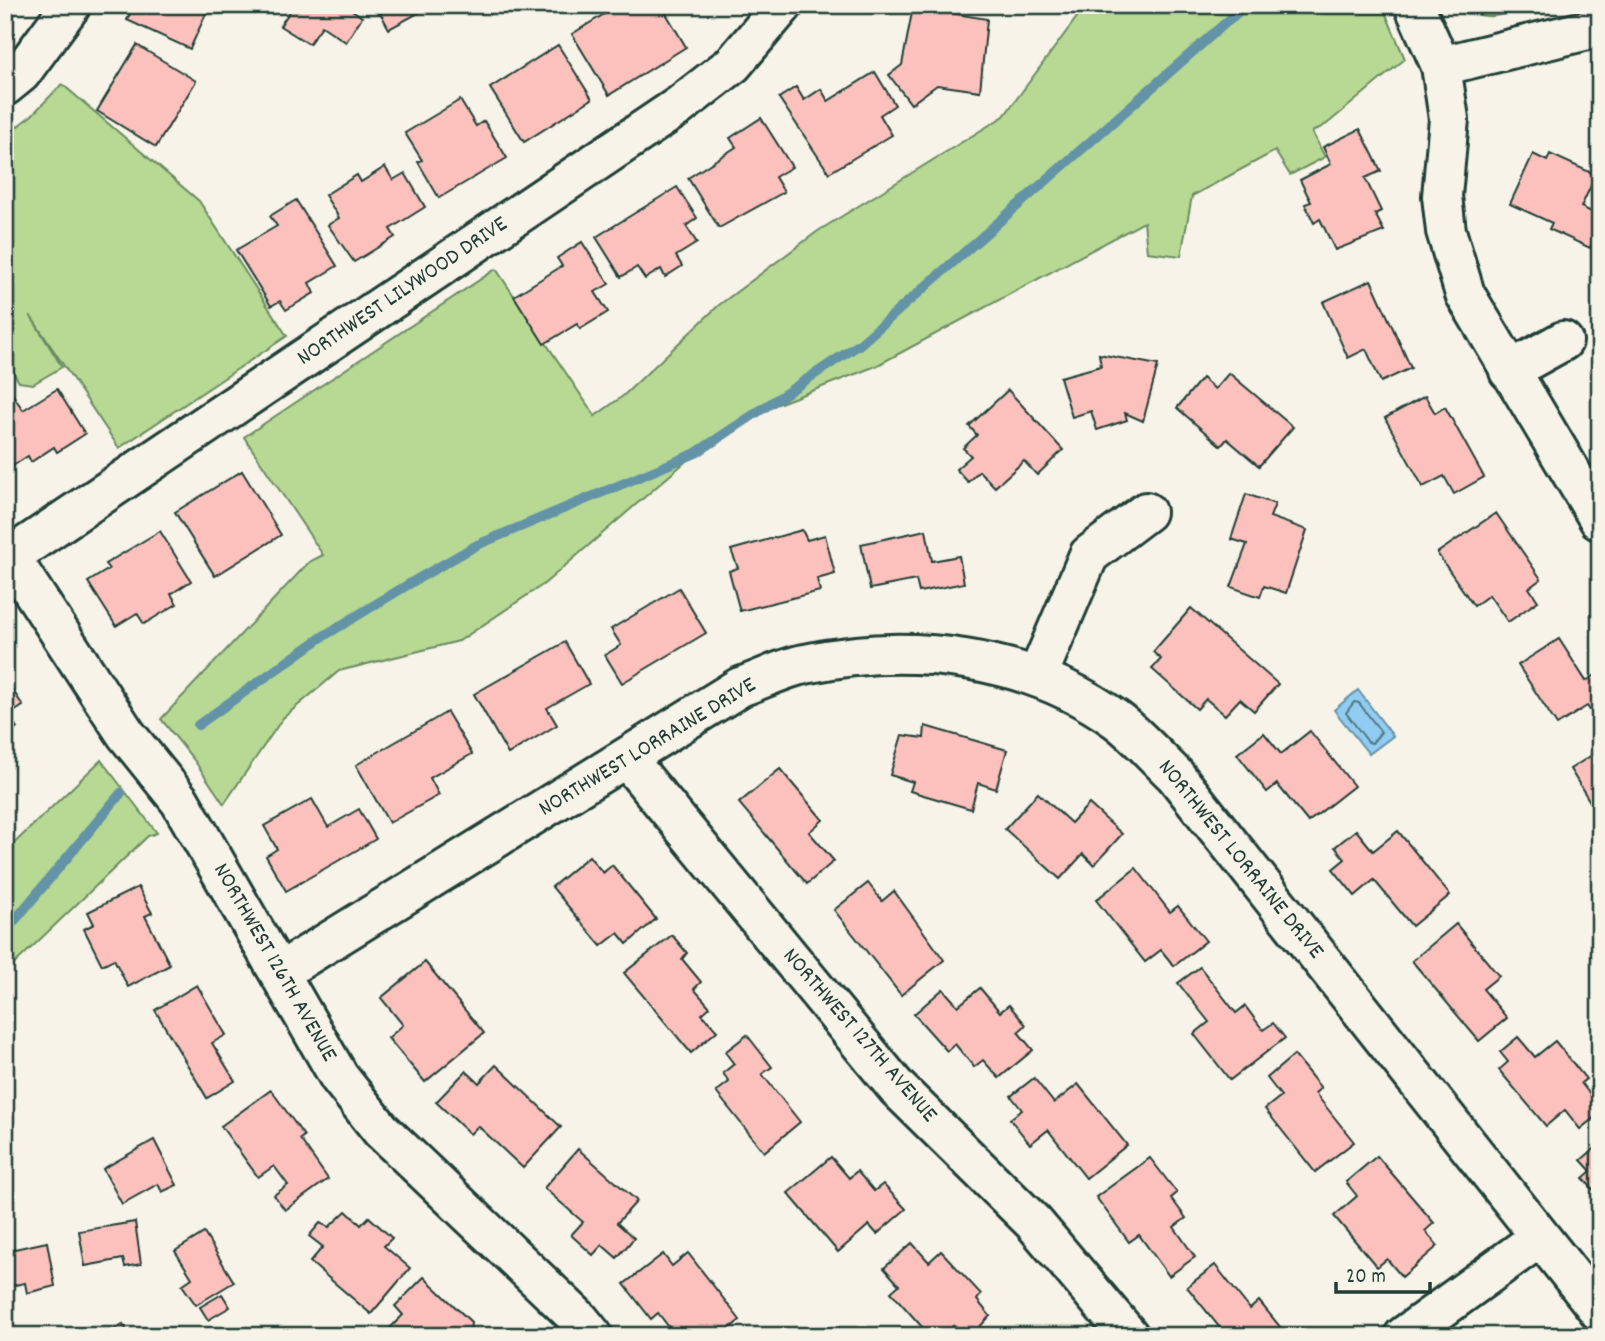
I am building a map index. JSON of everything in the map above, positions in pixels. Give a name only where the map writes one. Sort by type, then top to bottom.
[{"type":"street","points":[[5,86],[20,73],[71,5]]},
{"type":"street","name":"NORTHWEST LILYWOOD DRIVE","points":[[7,555],[679,106],[733,64],[783,5]]},
{"type":"street","points":[[1414,5],[1441,66],[1449,119],[1442,196],[1446,231],[1465,294],[1600,521]]},
{"type":"street","points":[[1441,66],[1600,27]]},
{"type":"street","points":[[1509,371],[1563,341]]},
{"type":"street","points":[[1038,676],[1089,555],[1146,512]]},
{"type":"street","name":"NORTHWEST 126TH AVENUE","points":[[7,555],[127,734],[180,801],[340,1077],[381,1130],[579,1330]]},
{"type":"street","name":"NORTHWEST LORRAINE DRIVE","points":[[280,972],[740,687],[803,664],[889,652],[965,660],[1038,676],[1117,720],[1175,775],[1600,1312]]},
{"type":"street","name":"NORTHWEST 127TH AVENUE","points":[[627,758],[897,1088],[1034,1223],[1129,1336]]},
{"type":"street","points":[[1404,1336],[1540,1237]]},
{"type":"green space","points":[[1086,5],[1382,5],[1405,59],[1327,124],[1312,132],[1325,157],[1290,175],[1275,151],[1192,196],[1181,256],[1147,252],[1144,222],[876,366],[765,409],[684,463],[544,584],[459,641],[339,671],[283,718],[224,804],[161,719],[309,562],[323,555],[244,437],[496,269],[595,416],[623,396],[719,305],[818,231],[1004,116]]},
{"type":"green space","points":[[1463,5],[1536,5],[1498,16],[1488,16],[1470,12]]},
{"type":"green space","points":[[62,84],[199,201],[287,336],[119,448],[30,315],[62,367],[33,384],[19,382],[5,359],[5,136],[32,115]]},
{"type":"green space","points":[[101,760],[157,833],[148,836],[5,973],[5,852]]},
{"type":"water","points":[[1358,690],[1393,736],[1369,754],[1334,710]]},
{"type":"building","points":[[134,5],[210,5],[190,49],[127,20]]},
{"type":"building","points":[[294,5],[350,5],[348,7],[362,17],[346,42],[322,26],[309,44],[280,26]]},
{"type":"building","points":[[376,5],[433,5],[389,29]]},
{"type":"building","points":[[619,5],[661,5],[686,47],[609,95],[572,34]]},
{"type":"building","points":[[913,7],[987,19],[980,91],[937,85],[911,104],[889,75],[902,65]]},
{"type":"building","points":[[137,45],[196,81],[156,147],[97,111]]},
{"type":"building","points":[[558,45],[592,99],[524,142],[490,88]]},
{"type":"building","points":[[875,72],[895,105],[880,115],[892,135],[829,173],[779,98],[796,87],[804,100],[821,89],[828,101]]},
{"type":"building","points":[[460,100],[476,126],[484,121],[507,158],[439,198],[418,162],[422,160],[405,133]]},
{"type":"building","points":[[761,118],[792,167],[775,177],[784,192],[719,228],[688,178],[736,147],[730,138]]},
{"type":"building","points":[[1360,129],[1381,171],[1365,178],[1381,211],[1375,214],[1384,231],[1335,250],[1320,219],[1314,223],[1305,204],[1311,202],[1300,180],[1331,164],[1323,147]]},
{"type":"building","points":[[1533,154],[1547,161],[1550,154],[1596,175],[1581,207],[1600,216],[1600,227],[1590,248],[1549,229],[1552,223],[1510,204]]},
{"type":"building","points":[[385,167],[393,180],[405,173],[425,207],[390,229],[395,237],[354,262],[328,225],[339,218],[325,195],[357,175],[361,182]]},
{"type":"building","points":[[677,187],[697,218],[686,226],[697,243],[676,256],[682,266],[665,277],[661,269],[645,279],[637,267],[621,277],[596,237]]},
{"type":"building","points":[[296,200],[337,266],[309,283],[314,293],[286,310],[280,301],[271,306],[236,250],[277,226],[270,216]]},
{"type":"building","points":[[582,242],[609,284],[595,292],[608,312],[580,329],[577,324],[544,344],[514,296],[562,266],[557,258]]},
{"type":"building","points":[[1371,280],[1411,368],[1381,382],[1366,349],[1348,358],[1323,302]]},
{"type":"building","points":[[1099,354],[1158,365],[1143,421],[1125,413],[1127,420],[1097,430],[1091,411],[1072,417],[1060,377],[1101,366]]},
{"type":"building","points":[[1229,373],[1293,427],[1259,466],[1227,439],[1221,446],[1177,408],[1202,378],[1215,389]]},
{"type":"building","points":[[5,383],[23,410],[57,389],[85,434],[57,452],[54,447],[31,462],[28,456],[11,467],[5,458]]},
{"type":"building","points":[[1008,390],[1063,450],[1037,475],[1024,461],[995,487],[979,471],[968,482],[956,469],[971,456],[963,448],[977,435],[969,426]]},
{"type":"building","points":[[1425,396],[1435,413],[1445,407],[1484,477],[1454,494],[1444,476],[1423,487],[1385,418]]},
{"type":"building","points":[[242,471],[281,535],[215,576],[175,512]]},
{"type":"building","points":[[1246,494],[1275,504],[1270,517],[1307,530],[1286,593],[1264,586],[1260,597],[1231,587],[1247,544],[1231,539]]},
{"type":"building","points":[[1496,513],[1541,579],[1529,588],[1538,601],[1508,622],[1489,595],[1474,606],[1437,553]]},
{"type":"building","points":[[802,530],[807,540],[825,535],[835,574],[817,579],[820,591],[740,611],[729,571],[738,568],[731,550]]},
{"type":"building","points":[[926,530],[932,561],[959,556],[964,583],[919,592],[916,580],[870,589],[861,544]]},
{"type":"building","points":[[160,531],[191,581],[171,594],[177,604],[144,624],[137,613],[116,626],[88,582],[109,569],[105,564]]},
{"type":"building","points":[[679,588],[706,633],[622,683],[605,655],[621,645],[611,629]]},
{"type":"building","points":[[1191,608],[1278,684],[1254,711],[1240,699],[1225,715],[1206,699],[1197,709],[1152,669],[1161,659],[1153,652]]},
{"type":"building","points":[[1559,639],[1586,681],[1600,672],[1600,712],[1594,716],[1587,706],[1557,725],[1518,665]]},
{"type":"building","points":[[565,642],[589,684],[547,708],[557,725],[508,754],[474,694]]},
{"type":"building","points":[[5,678],[23,706],[9,715],[17,728],[5,736]]},
{"type":"building","points":[[447,712],[472,754],[430,778],[439,795],[389,823],[356,765]]},
{"type":"building","points":[[925,726],[1007,750],[996,789],[978,783],[971,809],[910,791],[913,782],[890,775],[902,735],[924,738]]},
{"type":"building","points":[[1310,731],[1354,786],[1308,822],[1277,784],[1267,792],[1237,754],[1264,733],[1281,754]]},
{"type":"building","points":[[1600,750],[1600,818],[1570,769]]},
{"type":"building","points":[[780,769],[823,820],[809,832],[834,861],[807,884],[739,803]]},
{"type":"building","points":[[1038,793],[1071,823],[1089,804],[1122,834],[1094,865],[1083,854],[1060,879],[1005,829]]},
{"type":"building","points":[[312,799],[328,827],[359,809],[376,839],[286,891],[266,856],[277,849],[264,826]]},
{"type":"building","points":[[1356,830],[1373,851],[1398,831],[1450,895],[1412,926],[1374,880],[1355,896],[1333,869],[1345,859],[1335,847]]},
{"type":"building","points":[[589,856],[603,873],[612,865],[656,919],[627,944],[618,933],[601,946],[552,887]]},
{"type":"building","points":[[1136,868],[1170,912],[1178,906],[1206,941],[1174,966],[1161,950],[1145,962],[1096,900]]},
{"type":"building","points":[[868,883],[882,901],[894,891],[944,960],[901,995],[834,910]]},
{"type":"building","points":[[138,887],[152,913],[145,916],[170,965],[128,987],[114,959],[102,965],[84,929],[94,924],[88,912]]},
{"type":"building","points":[[1456,924],[1499,976],[1483,989],[1507,1018],[1479,1041],[1412,961]]},
{"type":"building","points":[[672,935],[687,953],[682,959],[701,982],[694,989],[710,1007],[702,1014],[717,1031],[691,1053],[624,973]]},
{"type":"building","points":[[425,962],[484,1033],[425,1082],[388,1038],[403,1025],[381,998]]},
{"type":"building","points":[[1200,967],[1236,1013],[1245,1006],[1263,1030],[1273,1023],[1285,1038],[1230,1080],[1194,1034],[1209,1022],[1178,983]]},
{"type":"building","points":[[197,985],[226,1035],[212,1043],[235,1081],[207,1098],[155,1010]]},
{"type":"building","points":[[980,988],[1000,1012],[1009,1005],[1026,1025],[1018,1032],[1033,1050],[999,1078],[983,1060],[974,1067],[955,1044],[947,1051],[914,1014],[943,989],[958,1006]]},
{"type":"building","points":[[747,1035],[772,1067],[762,1074],[800,1122],[764,1152],[716,1092],[729,1082],[723,1073],[734,1064],[725,1052]]},
{"type":"building","points":[[1518,1037],[1535,1057],[1555,1041],[1586,1079],[1581,1083],[1600,1107],[1600,1113],[1580,1129],[1565,1110],[1546,1126],[1499,1070],[1508,1062],[1500,1052]]},
{"type":"building","points":[[1294,1055],[1321,1088],[1315,1093],[1354,1142],[1315,1172],[1265,1109],[1281,1096],[1267,1078]]},
{"type":"building","points":[[496,1065],[561,1127],[523,1168],[478,1126],[470,1134],[436,1102],[466,1071],[479,1083]]},
{"type":"building","points":[[1034,1078],[1054,1103],[1078,1084],[1127,1145],[1086,1178],[1048,1130],[1030,1144],[1010,1119],[1022,1110],[1011,1096]]},
{"type":"building","points":[[271,1090],[304,1136],[300,1139],[328,1179],[285,1210],[274,1195],[288,1185],[274,1166],[258,1177],[221,1126]]},
{"type":"building","points":[[154,1140],[177,1185],[162,1192],[158,1184],[122,1204],[103,1169]]},
{"type":"building","points":[[1600,1144],[1600,1192],[1597,1194],[1583,1178],[1591,1171],[1581,1160]]},
{"type":"building","points":[[578,1149],[637,1201],[617,1223],[634,1238],[617,1258],[602,1245],[593,1255],[571,1235],[583,1222],[544,1188]]},
{"type":"building","points":[[1377,1156],[1434,1223],[1425,1231],[1438,1246],[1402,1277],[1387,1259],[1377,1267],[1334,1216],[1357,1196],[1346,1182]]},
{"type":"building","points":[[831,1157],[849,1178],[857,1171],[874,1191],[883,1184],[906,1209],[877,1234],[869,1225],[838,1252],[788,1193]]},
{"type":"building","points":[[1150,1158],[1177,1193],[1171,1198],[1186,1218],[1174,1227],[1195,1257],[1169,1276],[1139,1235],[1129,1242],[1096,1197]]},
{"type":"building","points":[[346,1211],[361,1225],[369,1217],[392,1238],[384,1246],[410,1268],[371,1314],[310,1262],[323,1247],[309,1236],[320,1223],[329,1227]]},
{"type":"building","points":[[135,1222],[141,1264],[125,1267],[123,1259],[85,1266],[79,1231]]},
{"type":"building","points":[[204,1233],[234,1282],[196,1305],[182,1285],[192,1278],[175,1251]]},
{"type":"building","points":[[47,1242],[55,1286],[27,1293],[25,1283],[5,1287],[5,1251]]},
{"type":"building","points":[[912,1243],[929,1262],[941,1251],[981,1294],[977,1300],[990,1316],[971,1336],[965,1336],[954,1325],[943,1336],[930,1336],[891,1292],[899,1285],[884,1268]]},
{"type":"building","points":[[688,1253],[740,1320],[720,1336],[690,1336],[684,1328],[675,1335],[658,1313],[651,1319],[624,1284],[663,1254],[672,1266]]},
{"type":"building","points":[[1215,1265],[1250,1309],[1259,1301],[1281,1328],[1270,1336],[1210,1336],[1220,1328],[1187,1287]]},
{"type":"building","points":[[424,1277],[471,1322],[470,1336],[388,1336],[385,1333],[403,1315],[395,1306]]},
{"type":"building","points":[[222,1294],[230,1307],[208,1320],[200,1307]]},
{"type":"building","points":[[123,1324],[130,1336],[103,1336]]},
{"type":"waterway","points":[[198,725],[322,637],[414,581],[477,545],[696,453],[860,344],[1246,5]]},
{"type":"waterway","points":[[5,932],[121,793]]}]
